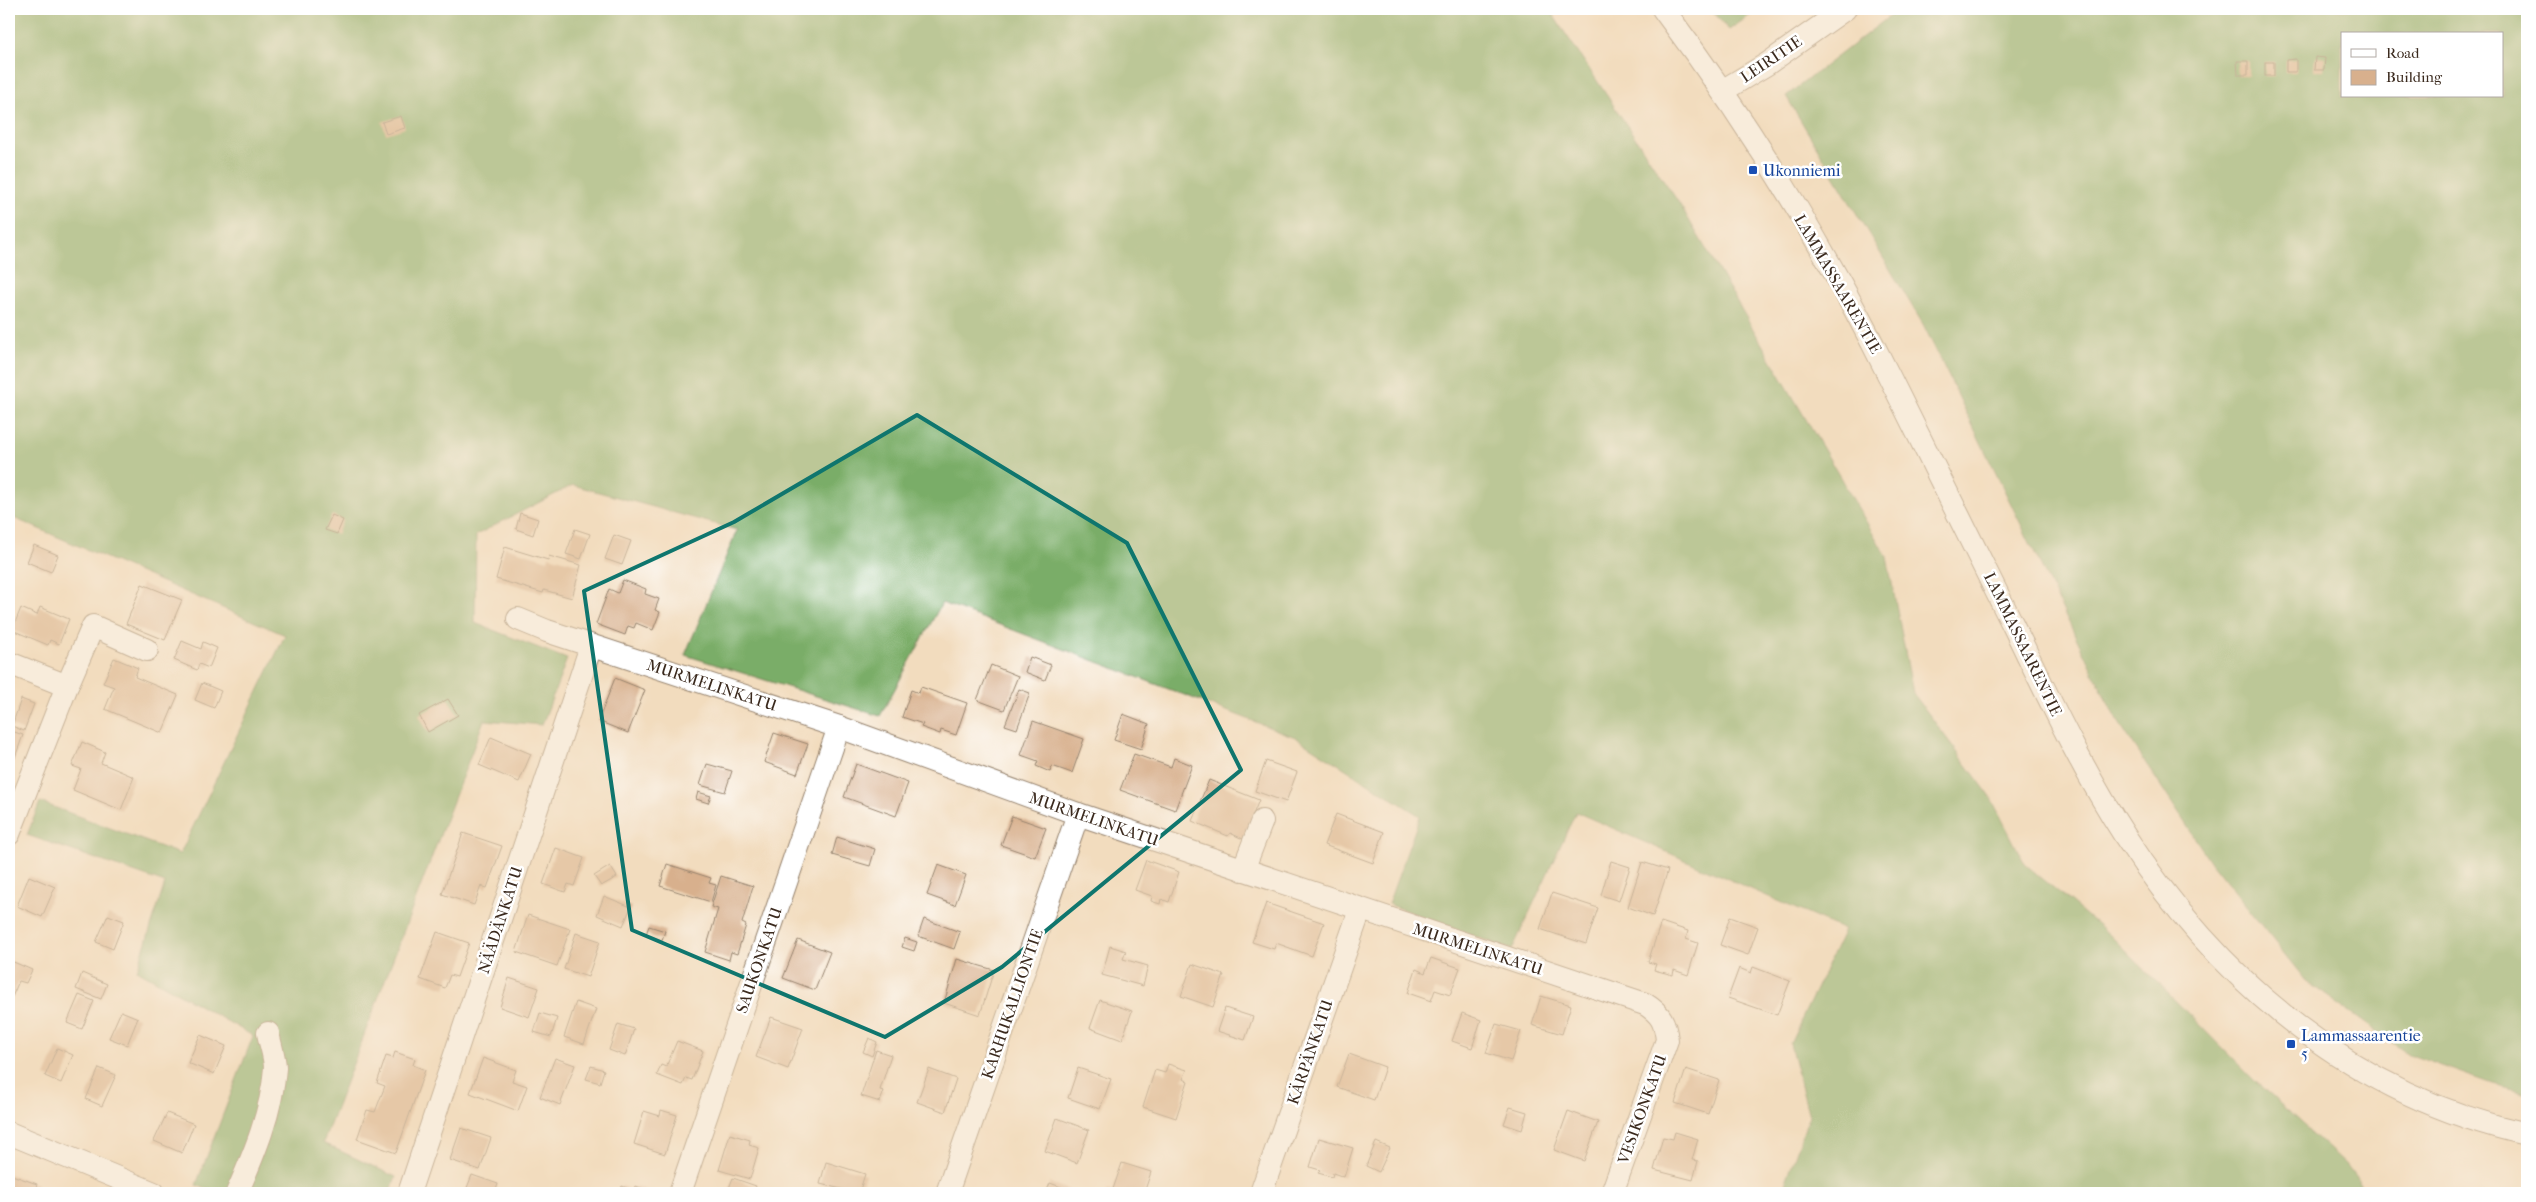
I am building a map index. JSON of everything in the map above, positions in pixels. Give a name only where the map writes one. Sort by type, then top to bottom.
[{"type":"street","name":"LAMMASSAARENTIE","points":[[1663,9],[1722,91],[1822,252],[1887,372],[2076,751],[2126,837],[2182,915],[2219,956],[2272,1007],[2311,1038],[2340,1057],[2369,1075],[2436,1106],[2527,1134]]},
{"type":"street","name":"LEIRITIE","points":[[1722,91],[1767,64],[1844,9]]},
{"type":"street","name":"MURMELINKATU","points":[[518,619],[591,646],[840,727],[1078,814],[1645,1004],[1658,1012],[1665,1024]]},
{"type":"street","points":[[9,834],[67,686],[93,626],[147,650]]},
{"type":"street","name":"NÄÄDÄNKATU","points":[[409,1193],[591,646]]},
{"type":"street","points":[[9,663],[67,686]]},
{"type":"street","name":"SAUKONKATU","points":[[680,1193],[840,727]]},
{"type":"street","name":"KARHUKALLIONTIE","points":[[947,1193],[1078,814]]},
{"type":"street","points":[[1243,870],[1262,821]]},
{"type":"street","name":"KÄRPÄNKATU","points":[[1261,1193],[1360,910]]},
{"type":"street","name":"VESIKONKATU","points":[[1612,1193],[1667,1040],[1665,1024]]},
{"type":"street","points":[[236,1193],[255,1152],[268,1107],[275,1066],[268,1033]]},
{"type":"street","points":[[9,1133],[154,1193]]},
{"type":"highlighted area","points":[[917,415],[1127,543],[1241,770],[1002,967],[885,1037],[632,930],[584,591],[734,522]]},
{"type":"green space","points":[[9,9],[1549,9],[1679,203],[1887,557],[1913,693],[1990,796],[2025,864],[2111,936],[2256,1082],[2346,1164],[2368,1193],[1782,1193],[1809,1116],[1790,1044],[1844,930],[1576,812],[1512,950],[1388,904],[1420,816],[1295,737],[942,603],[880,716],[685,655],[737,530],[573,485],[476,535],[475,623],[567,659],[542,725],[484,720],[323,1143],[396,1177],[390,1193],[217,1193],[196,1185],[253,1036],[137,970],[165,883],[27,835],[40,802],[180,854],[285,635],[9,516]]},
{"type":"green space","points":[[1710,9],[1759,9],[1729,30]]},
{"type":"green space","points":[[1899,9],[2527,9],[2527,1093],[2492,1084],[2408,1054],[2306,981],[2212,864],[2114,715],[1924,326],[1786,96]]},
{"type":"building","points":[[2315,57],[2325,58],[2324,70],[2314,70]]},
{"type":"building","points":[[2296,59],[2296,72],[2286,72],[2286,60]]},
{"type":"building","points":[[2237,61],[2248,61],[2248,75],[2238,75]]},
{"type":"building","points":[[2265,62],[2274,62],[2274,76],[2265,76]]},
{"type":"building","points":[[401,116],[405,128],[386,134],[382,122]]},
{"type":"building","points":[[520,513],[538,519],[533,535],[516,529]]},
{"type":"building","points":[[332,515],[343,520],[337,534],[325,530]]},
{"type":"building","points":[[575,529],[590,534],[581,559],[566,554]]},
{"type":"building","points":[[614,535],[631,541],[622,565],[605,559]]},
{"type":"building","points":[[34,545],[58,555],[51,572],[27,562]]},
{"type":"building","points":[[505,547],[548,560],[549,556],[581,565],[572,598],[544,590],[543,593],[496,579]]},
{"type":"building","points":[[623,580],[646,589],[645,594],[659,599],[655,610],[660,612],[653,630],[636,623],[634,628],[628,626],[625,635],[596,624],[609,589],[618,593]]},
{"type":"building","points":[[142,584],[182,600],[165,640],[126,624]]},
{"type":"building","points":[[40,607],[69,619],[59,644],[50,640],[48,645],[12,630],[21,608],[37,615]]},
{"type":"building","points":[[182,641],[201,649],[203,642],[217,648],[209,668],[199,664],[197,670],[174,660]]},
{"type":"building","points":[[1030,657],[1051,665],[1045,680],[1025,672]]},
{"type":"building","points":[[114,658],[138,668],[135,677],[178,695],[162,733],[105,709],[114,687],[103,683]]},
{"type":"building","points":[[991,665],[1018,676],[1004,710],[977,700]]},
{"type":"building","points":[[615,678],[645,690],[628,733],[598,721]]},
{"type":"building","points":[[202,683],[221,691],[214,708],[195,700]]},
{"type":"building","points":[[921,687],[967,703],[956,735],[941,730],[940,734],[921,727],[923,724],[902,717],[911,690],[919,693]]},
{"type":"building","points":[[1019,689],[1030,693],[1017,729],[1005,725]]},
{"type":"building","points":[[21,699],[34,704],[24,731],[12,726]]},
{"type":"building","points":[[448,699],[458,715],[428,732],[419,715]]},
{"type":"building","points":[[1123,714],[1149,724],[1141,749],[1114,740]]},
{"type":"building","points":[[1033,721],[1084,739],[1072,773],[1052,766],[1050,772],[1036,766],[1038,761],[1021,755]]},
{"type":"building","points":[[9,730],[23,735],[13,763],[9,762]]},
{"type":"building","points":[[774,733],[808,744],[797,774],[764,762]]},
{"type":"building","points":[[491,737],[531,754],[519,782],[479,765]]},
{"type":"building","points":[[82,742],[105,752],[101,763],[134,777],[121,810],[73,790],[81,769],[72,766]]},
{"type":"building","points":[[1134,754],[1171,767],[1174,758],[1192,765],[1175,810],[1120,790]]},
{"type":"building","points":[[1266,761],[1297,772],[1286,802],[1255,791]]},
{"type":"building","points":[[707,764],[732,771],[725,792],[700,785]]},
{"type":"building","points":[[856,764],[908,783],[896,816],[844,797]]},
{"type":"building","points":[[1209,780],[1259,800],[1243,839],[1230,833],[1228,836],[1192,821]]},
{"type":"building","points":[[698,792],[711,796],[708,803],[696,799]]},
{"type":"building","points":[[1336,814],[1384,832],[1373,863],[1324,845]]},
{"type":"building","points":[[1012,816],[1046,828],[1035,857],[1001,845]]},
{"type":"building","points":[[463,833],[502,846],[487,888],[481,886],[474,905],[442,894]]},
{"type":"building","points":[[837,837],[875,849],[870,866],[832,855]]},
{"type":"building","points":[[556,848],[584,858],[574,886],[568,884],[565,892],[543,884]]},
{"type":"building","points":[[1146,860],[1179,872],[1169,902],[1161,899],[1160,904],[1151,901],[1152,896],[1135,890]]},
{"type":"building","points":[[1611,861],[1630,867],[1619,901],[1601,895]]},
{"type":"building","points":[[1642,862],[1668,870],[1653,916],[1628,907]]},
{"type":"building","points":[[667,864],[711,878],[709,883],[716,885],[711,902],[660,886]]},
{"type":"building","points":[[938,865],[966,875],[955,905],[927,895]]},
{"type":"building","points":[[610,866],[617,877],[601,886],[594,876]]},
{"type":"building","points":[[29,876],[55,887],[42,917],[17,906]]},
{"type":"building","points":[[721,876],[753,886],[742,923],[746,925],[737,954],[731,952],[729,960],[705,952],[718,909],[711,907]]},
{"type":"building","points":[[1552,893],[1598,908],[1586,944],[1540,929]]},
{"type":"building","points":[[604,896],[631,907],[623,926],[597,915]]},
{"type":"building","points":[[1266,903],[1324,923],[1312,956],[1276,943],[1274,949],[1252,942]]},
{"type":"building","points":[[108,915],[124,921],[113,949],[96,942]]},
{"type":"building","points":[[528,915],[570,929],[557,966],[516,952]]},
{"type":"building","points":[[1730,917],[1758,927],[1748,955],[1720,945]]},
{"type":"building","points":[[924,919],[960,932],[954,949],[918,936]]},
{"type":"building","points":[[1661,922],[1688,931],[1686,939],[1698,943],[1688,975],[1674,970],[1673,975],[1654,970],[1656,964],[1648,962]]},
{"type":"building","points":[[649,926],[665,931],[662,940],[646,934]]},
{"type":"building","points":[[437,932],[469,943],[457,977],[450,975],[445,988],[420,979]]},
{"type":"building","points":[[576,933],[600,941],[588,977],[564,969]]},
{"type":"building","points":[[905,938],[917,942],[914,951],[902,947]]},
{"type":"building","points":[[798,940],[830,952],[815,990],[783,978]]},
{"type":"building","points":[[1110,946],[1126,951],[1123,959],[1148,966],[1143,986],[1102,975]]},
{"type":"building","points":[[1431,958],[1460,968],[1450,995],[1435,990],[1431,1001],[1408,993],[1416,969],[1425,973]]},
{"type":"building","points":[[957,959],[994,970],[980,1015],[944,1003]]},
{"type":"building","points":[[9,960],[32,970],[26,983],[19,981],[12,997],[9,996]]},
{"type":"building","points":[[1192,964],[1224,975],[1213,1007],[1181,996]]},
{"type":"building","points":[[1753,967],[1790,981],[1777,1015],[1728,998],[1739,968],[1751,973]]},
{"type":"building","points":[[82,973],[107,984],[101,999],[76,989]]},
{"type":"building","points":[[509,978],[539,988],[529,1017],[500,1007]]},
{"type":"building","points":[[79,995],[94,1001],[82,1029],[67,1023]]},
{"type":"building","points":[[1541,996],[1571,1005],[1562,1034],[1532,1025]]},
{"type":"building","points":[[1100,1000],[1132,1011],[1122,1040],[1090,1028]]},
{"type":"building","points":[[576,1002],[596,1009],[584,1044],[564,1037]]},
{"type":"building","points":[[1225,1008],[1253,1017],[1245,1040],[1217,1031]]},
{"type":"building","points":[[121,1011],[138,1018],[127,1045],[109,1038]]},
{"type":"building","points":[[540,1013],[557,1018],[551,1037],[534,1032]]},
{"type":"building","points":[[1462,1013],[1481,1020],[1472,1048],[1452,1041]]},
{"type":"building","points":[[771,1017],[803,1028],[788,1069],[756,1057]]},
{"type":"building","points":[[618,1024],[634,1029],[625,1056],[609,1050]]},
{"type":"building","points":[[1496,1024],[1521,1031],[1511,1061],[1486,1053]]},
{"type":"building","points":[[200,1035],[226,1046],[214,1074],[188,1063]]},
{"type":"building","points":[[869,1038],[877,1042],[872,1056],[863,1052]]},
{"type":"building","points":[[677,1041],[703,1051],[692,1080],[686,1078],[683,1085],[657,1075],[661,1065],[666,1067]]},
{"type":"building","points":[[57,1048],[73,1055],[61,1083],[45,1076]]},
{"type":"building","points":[[876,1050],[891,1055],[880,1090],[884,1091],[880,1102],[861,1096]]},
{"type":"building","points":[[395,1052],[415,1059],[413,1065],[425,1070],[396,1153],[357,1139],[367,1110],[375,1112],[385,1086],[377,1083],[386,1056],[393,1058]]},
{"type":"building","points":[[1349,1054],[1385,1067],[1374,1100],[1337,1087]]},
{"type":"building","points":[[483,1058],[516,1070],[512,1081],[527,1086],[518,1111],[470,1093]]},
{"type":"building","points":[[555,1058],[575,1065],[560,1105],[540,1097]]},
{"type":"building","points":[[1168,1064],[1187,1070],[1183,1079],[1188,1081],[1176,1118],[1143,1107],[1155,1070],[1165,1073]]},
{"type":"building","points":[[591,1066],[604,1070],[600,1083],[586,1079]]},
{"type":"building","points":[[99,1068],[116,1075],[102,1106],[86,1099]]},
{"type":"building","points":[[1078,1068],[1111,1079],[1100,1109],[1068,1098]]},
{"type":"building","points":[[929,1069],[956,1079],[945,1112],[917,1102]]},
{"type":"building","points":[[1686,1069],[1719,1080],[1708,1114],[1675,1103]]},
{"type":"building","points":[[1510,1107],[1527,1112],[1522,1130],[1504,1124]]},
{"type":"building","points":[[661,1110],[677,1115],[665,1154],[634,1144],[644,1111],[660,1116]]},
{"type":"building","points":[[1568,1111],[1598,1122],[1584,1161],[1554,1150]]},
{"type":"building","points":[[167,1113],[194,1124],[182,1153],[154,1141]]},
{"type":"building","points":[[1057,1118],[1089,1130],[1077,1163],[1045,1151]]},
{"type":"building","points":[[461,1128],[491,1138],[480,1170],[450,1160]]},
{"type":"building","points":[[1675,1132],[1698,1139],[1692,1160],[1698,1161],[1693,1180],[1654,1170],[1663,1137],[1673,1139]]},
{"type":"building","points":[[730,1134],[750,1140],[749,1145],[759,1148],[750,1179],[719,1170]]},
{"type":"building","points":[[1319,1138],[1353,1148],[1344,1177],[1333,1173],[1332,1177],[1318,1173],[1320,1170],[1310,1167]]},
{"type":"building","points":[[1376,1142],[1390,1148],[1379,1172],[1366,1166]]},
{"type":"building","points":[[826,1162],[865,1174],[859,1193],[820,1184]]},
{"type":"building","points":[[1122,1163],[1151,1172],[1144,1193],[1106,1193],[1107,1190],[1112,1192]]},
{"type":"building","points":[[9,1174],[37,1184],[34,1193],[9,1193]]},
{"type":"building","points":[[472,1175],[498,1184],[495,1193],[465,1193]]},
{"type":"building","points":[[733,1178],[756,1186],[753,1193],[727,1193]]},
{"type":"building","points":[[1050,1183],[1069,1190],[1068,1193],[1046,1193]]},
{"type":"building","points":[[622,1186],[634,1191],[636,1186],[654,1193],[619,1193]]},
{"type":"place","name":"Ukonniemi","points":[[1753,170]]},
{"type":"place","name":"Lammassaarentie 5","points":[[2291,1044]]}]
